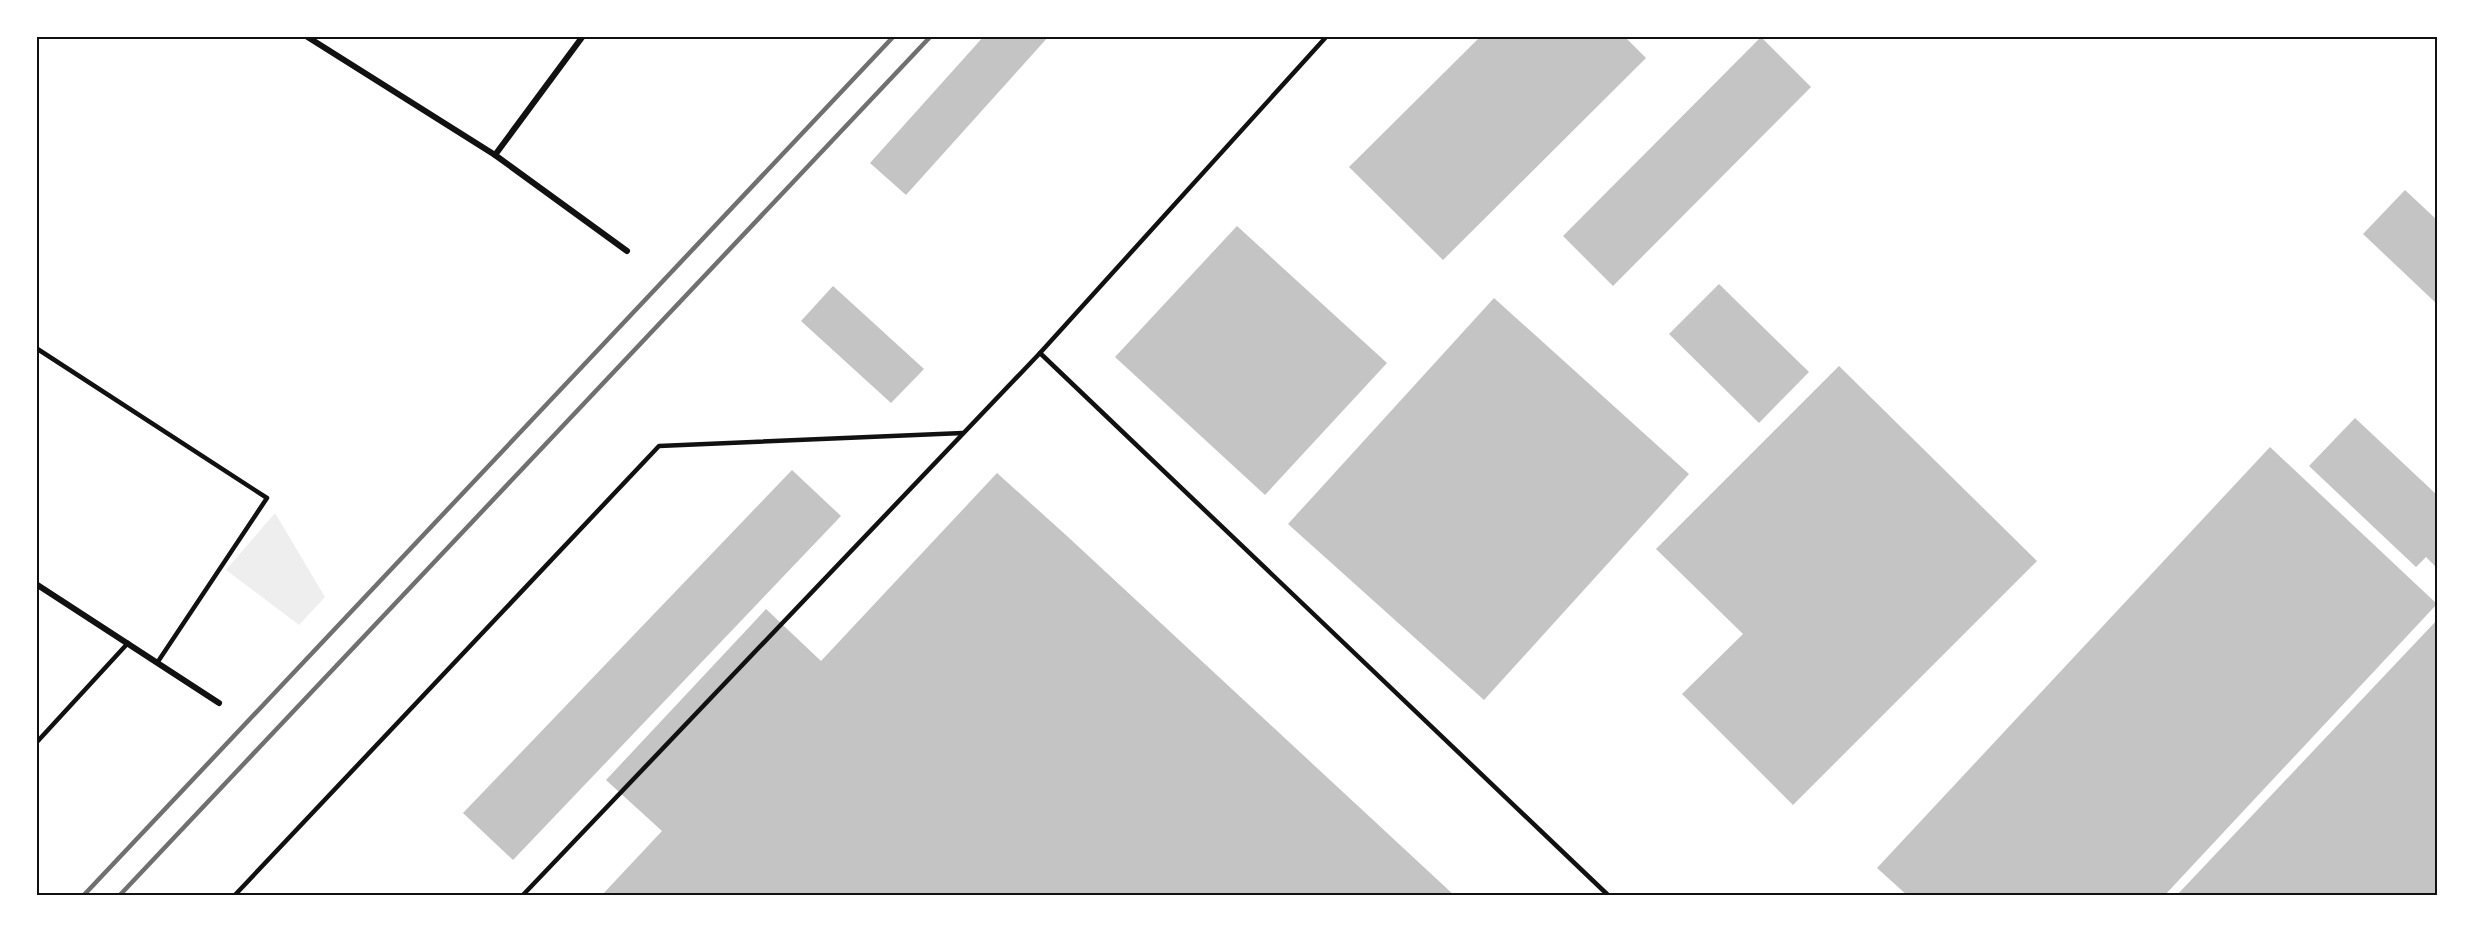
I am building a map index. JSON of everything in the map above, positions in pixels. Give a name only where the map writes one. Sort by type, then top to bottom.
[{"type":"street","points":[[306,36],[495,155],[627,251]]},
{"type":"street","points":[[495,155],[583,36]]},
{"type":"street","points":[[36,584],[219,703]]},
{"type":"lane","points":[[522,896],[1040,352],[1327,36]]},
{"type":"lane","points":[[36,348],[267,498],[157,663]]},
{"type":"lane","points":[[1040,352],[1609,896]]},
{"type":"lane","points":[[234,896],[659,446],[963,433]]},
{"type":"lane","points":[[36,743],[128,644]]},
{"type":"shaded area","points":[[275,513],[325,597],[299,625],[226,570]]},
{"type":"building","points":[[984,36],[1049,36],[906,195],[870,163]]},
{"type":"building","points":[[1481,36],[1624,36],[1646,58],[1443,260],[1349,167]]},
{"type":"building","points":[[1761,37],[1811,87],[1613,286],[1563,236]]},
{"type":"building","points":[[2405,190],[2437,220],[2437,304],[2363,234]]},
{"type":"building","points":[[1237,226],[1387,363],[1265,495],[1115,357]]},
{"type":"building","points":[[1719,284],[1809,372],[1759,423],[1669,334]]},
{"type":"building","points":[[833,286],[924,369],[891,403],[801,321]]},
{"type":"building","points":[[1494,298],[1689,474],[1484,700],[1288,524]]},
{"type":"building","points":[[1839,366],[2037,561],[1793,805],[1682,694],[1743,634],[1656,549]]},
{"type":"building","points":[[2355,418],[2437,495],[2437,568],[2426,557],[2416,567],[2309,466]]},
{"type":"building","points":[[2270,447],[2437,604],[2164,896],[1908,896],[1877,868]]},
{"type":"building","points":[[792,470],[841,516],[513,860],[463,813]]},
{"type":"building","points":[[997,473],[1455,896],[601,896],[662,831],[606,780],[766,609],[821,661]]},
{"type":"building","points":[[2437,620],[2437,896],[2176,896]]},
{"type":"railway","points":[[83,896],[894,36]]},
{"type":"railway","points":[[119,896],[931,36]]}]
